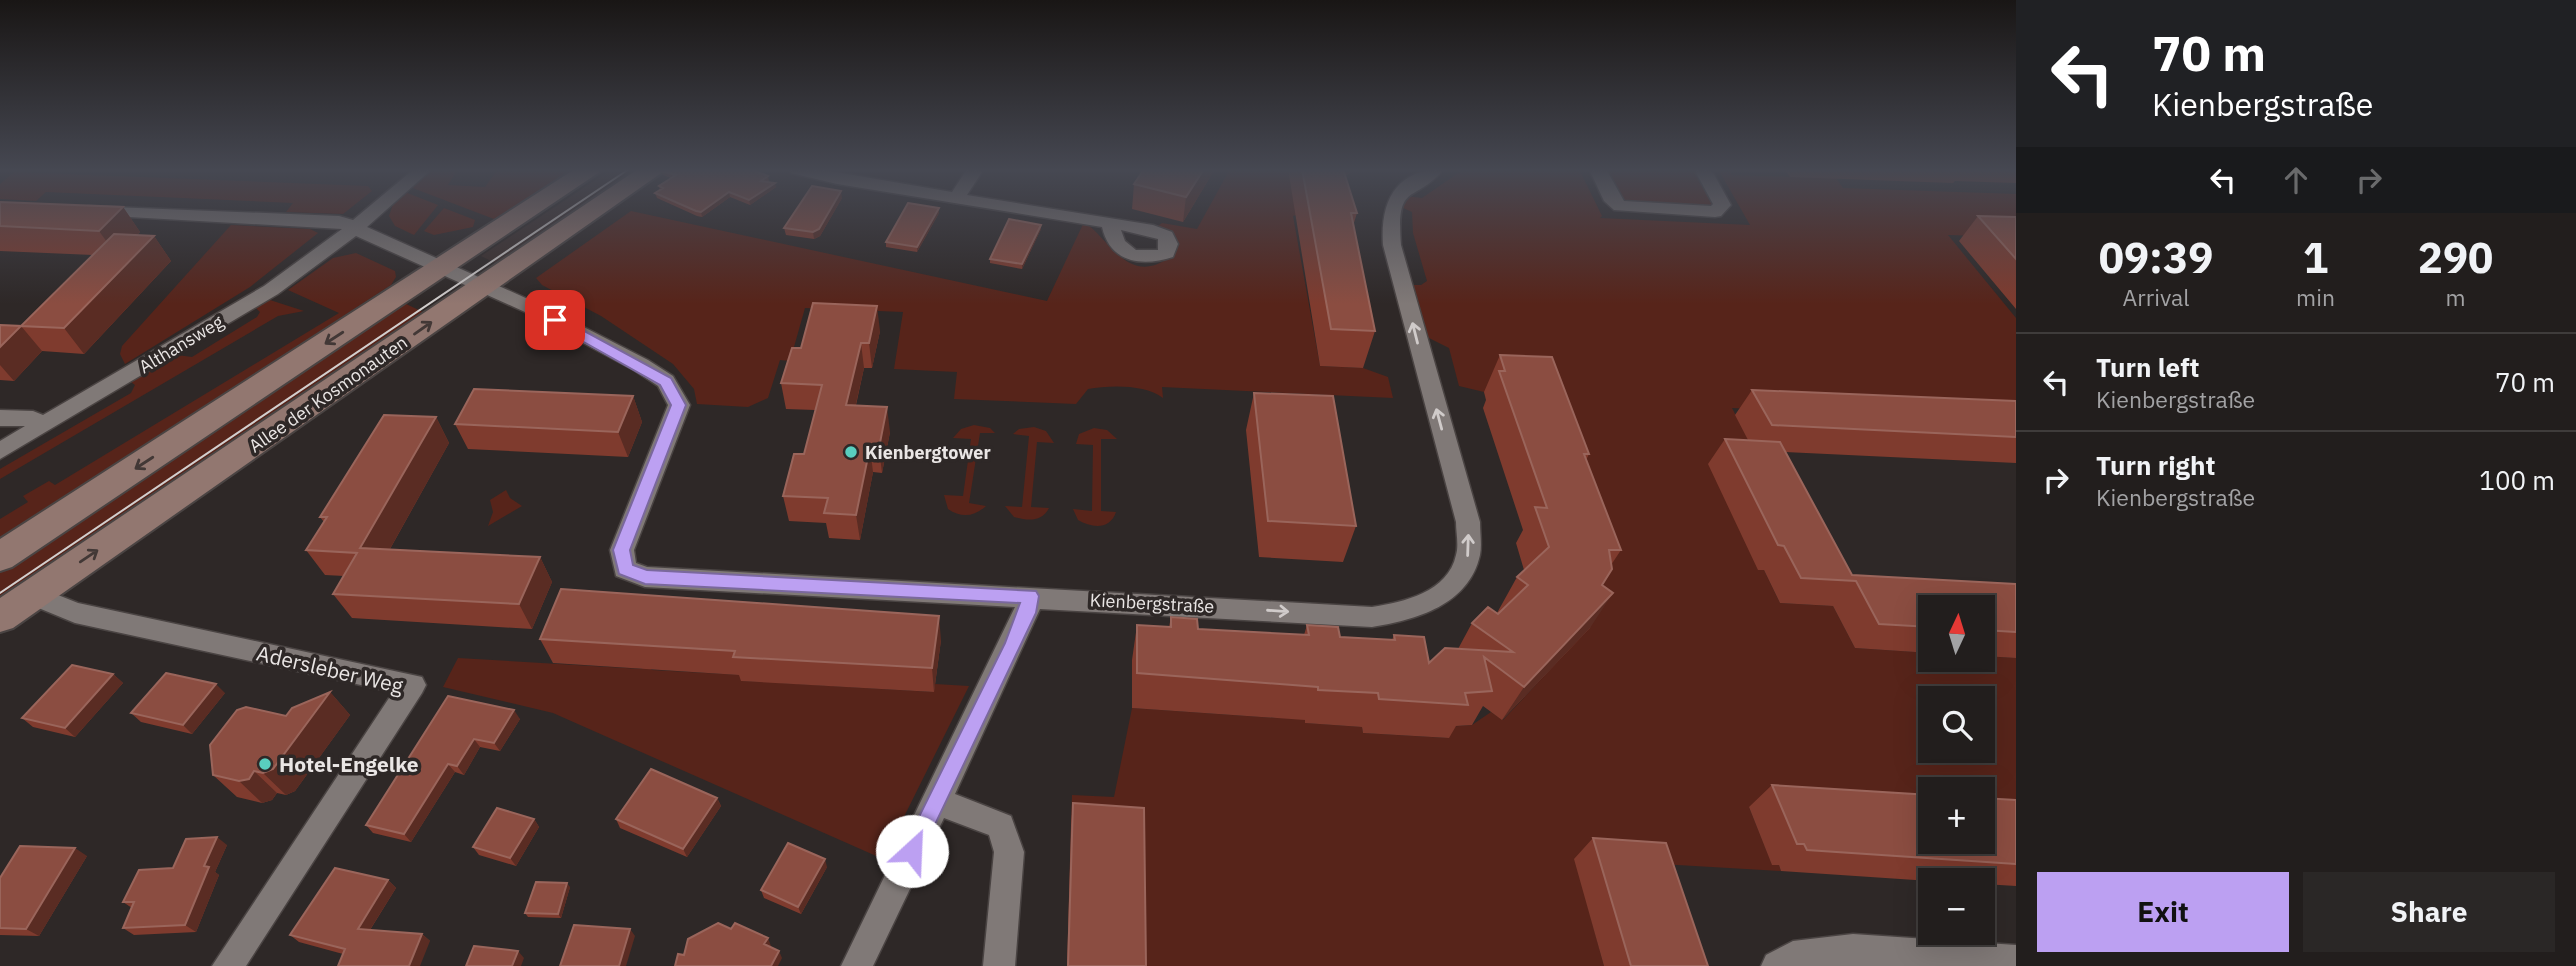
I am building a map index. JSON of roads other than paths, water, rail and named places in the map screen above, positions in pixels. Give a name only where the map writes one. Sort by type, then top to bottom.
[{"type":"main road","points":[[0,557],[523,214]]},
{"type":"main road","name":"Allee der Kosmonauten","points":[[0,617],[589,214]]},
{"type":"street","name":"Kienbergstraße","points":[[196,214],[339,221],[356,227],[484,286],[641,365],[666,382],[679,405],[622,550],[625,569],[645,577],[1030,596],[1372,617],[1408,612],[1452,587],[1468,555],[1468,522],[1391,245],[1389,214]]},
{"type":"street","points":[[356,227],[371,214]]},
{"type":"street","points":[[1058,214],[1110,223]]},
{"type":"street","name":"Althansweg","points":[[0,451],[271,290],[356,227]]},
{"type":"street","points":[[617,377],[641,365]]},
{"type":"street","points":[[0,418],[33,419],[43,426]]},
{"type":"street","name":"Adersleber Weg","points":[[33,595],[75,613],[215,636],[413,685],[228,966]]},
{"type":"street","points":[[857,966],[1013,644],[1027,613],[1030,596]]},
{"type":"street","points":[[935,802],[978,814],[1002,826],[1009,852],[999,966]]},
{"type":"street","points":[[1777,966],[1782,960],[1821,949],[2016,961]]},
{"type":"tram line","points":[[0,593],[562,214]]},
{"type":"place","name":"Kienbergtower","points":[[851,452]]},
{"type":"place","name":"Hotel-Engelke","points":[[265,764]]}]
